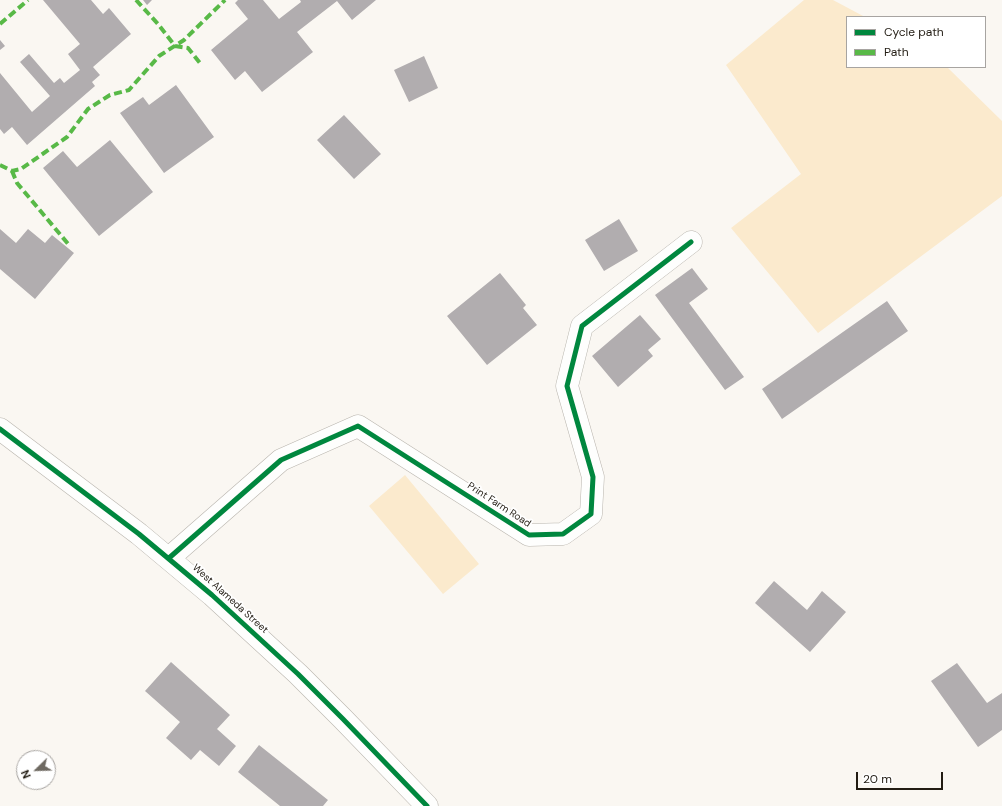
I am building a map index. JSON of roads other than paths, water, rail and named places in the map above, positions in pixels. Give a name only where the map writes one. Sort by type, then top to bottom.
[{"type":"street","name":"Print Farm Road","points":[[169,558],[281,460],[358,426],[529,536],[563,534],[591,514],[593,477],[567,386],[582,326],[691,242]]},
{"type":"street","name":"West Alameda Street","points":[[0,430],[97,501],[169,558],[256,634],[343,719],[427,806]]}]
